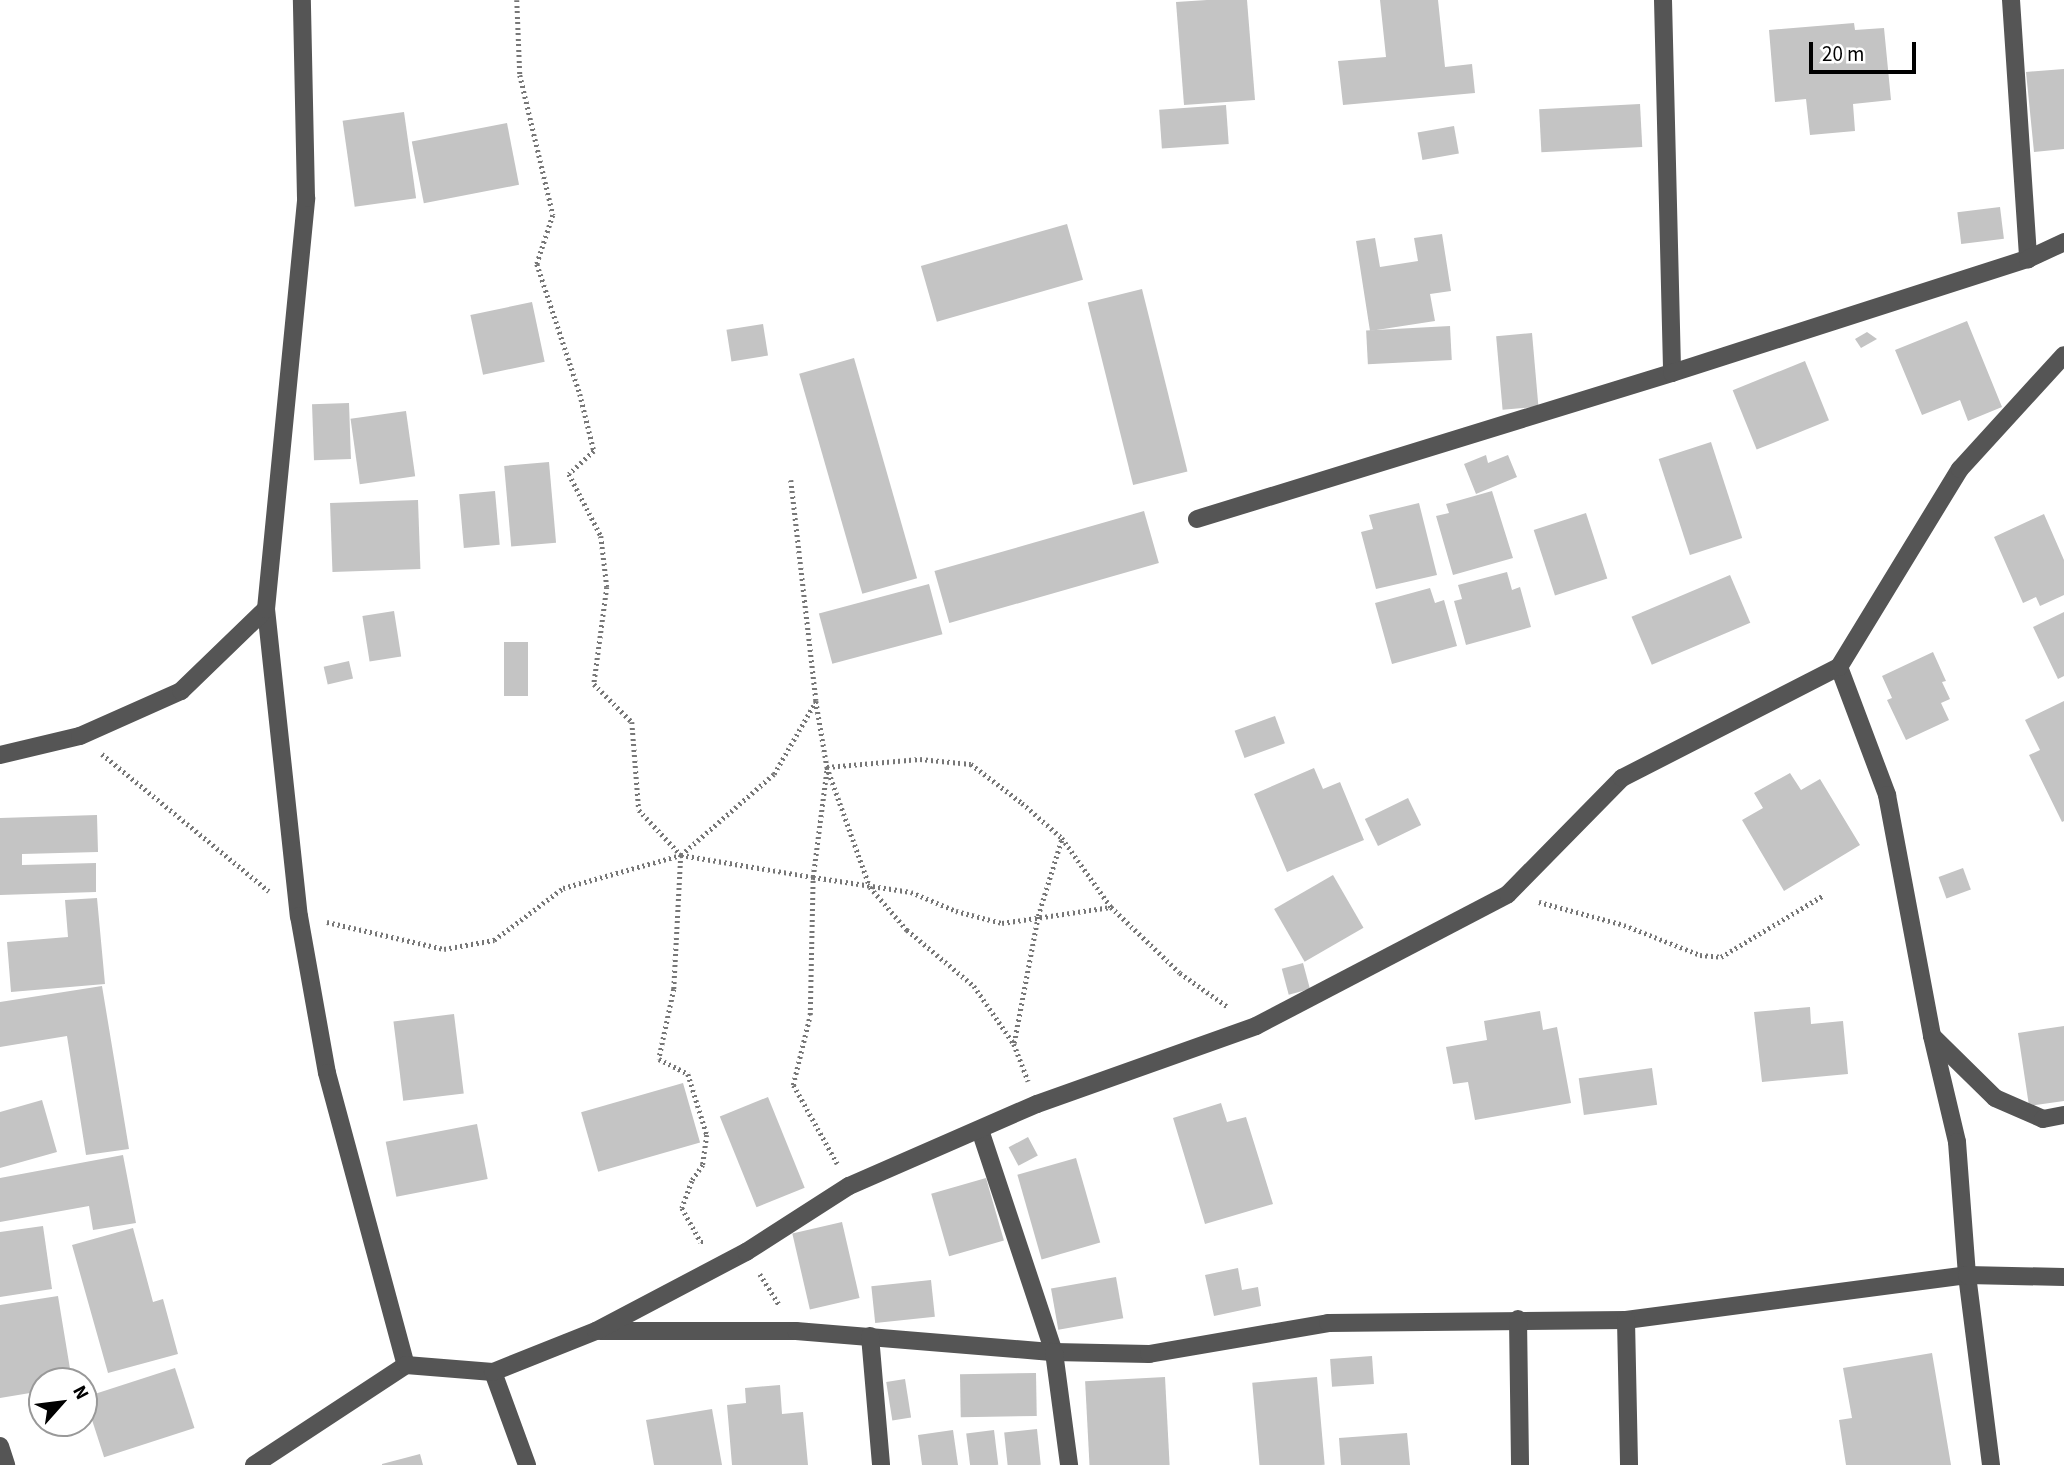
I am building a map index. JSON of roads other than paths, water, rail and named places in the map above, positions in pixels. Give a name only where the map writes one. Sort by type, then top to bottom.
[{"type":"street","points":[[302,0],[306,198],[266,609],[299,916],[327,1073],[406,1365]]},
{"type":"street","points":[[1663,0],[1672,373]]},
{"type":"street","points":[[2011,0],[2028,259]]},
{"type":"street","points":[[1197,519],[1672,373],[2028,259],[2064,242]]},
{"type":"street","points":[[254,1465],[406,1365],[493,1372],[596,1331],[746,1252],[849,1186],[1037,1104],[1256,1026],[1508,894],[1622,778],[1839,667],[1960,469],[2064,355]]},
{"type":"street","points":[[0,755],[80,736],[181,691],[266,609]]},
{"type":"street","points":[[1839,667],[1887,796],[1932,1036],[1957,1142],[1967,1275],[1991,1465]]},
{"type":"street","points":[[1932,1036],[1995,1098],[2043,1119],[2064,1115]]},
{"type":"street","points":[[980,1130],[1054,1352],[1069,1465]]},
{"type":"street","points":[[596,1331],[796,1331],[1054,1352],[1149,1354],[1328,1322],[1626,1320],[1967,1275],[2064,1277]]},
{"type":"street","points":[[1518,1319],[1520,1465]]},
{"type":"street","points":[[1626,1320],[1629,1465]]},
{"type":"street","points":[[870,1336],[881,1465]]},
{"type":"street","points":[[493,1372],[527,1465]]},
{"type":"street","points":[[0,1446],[6,1465]]}]
